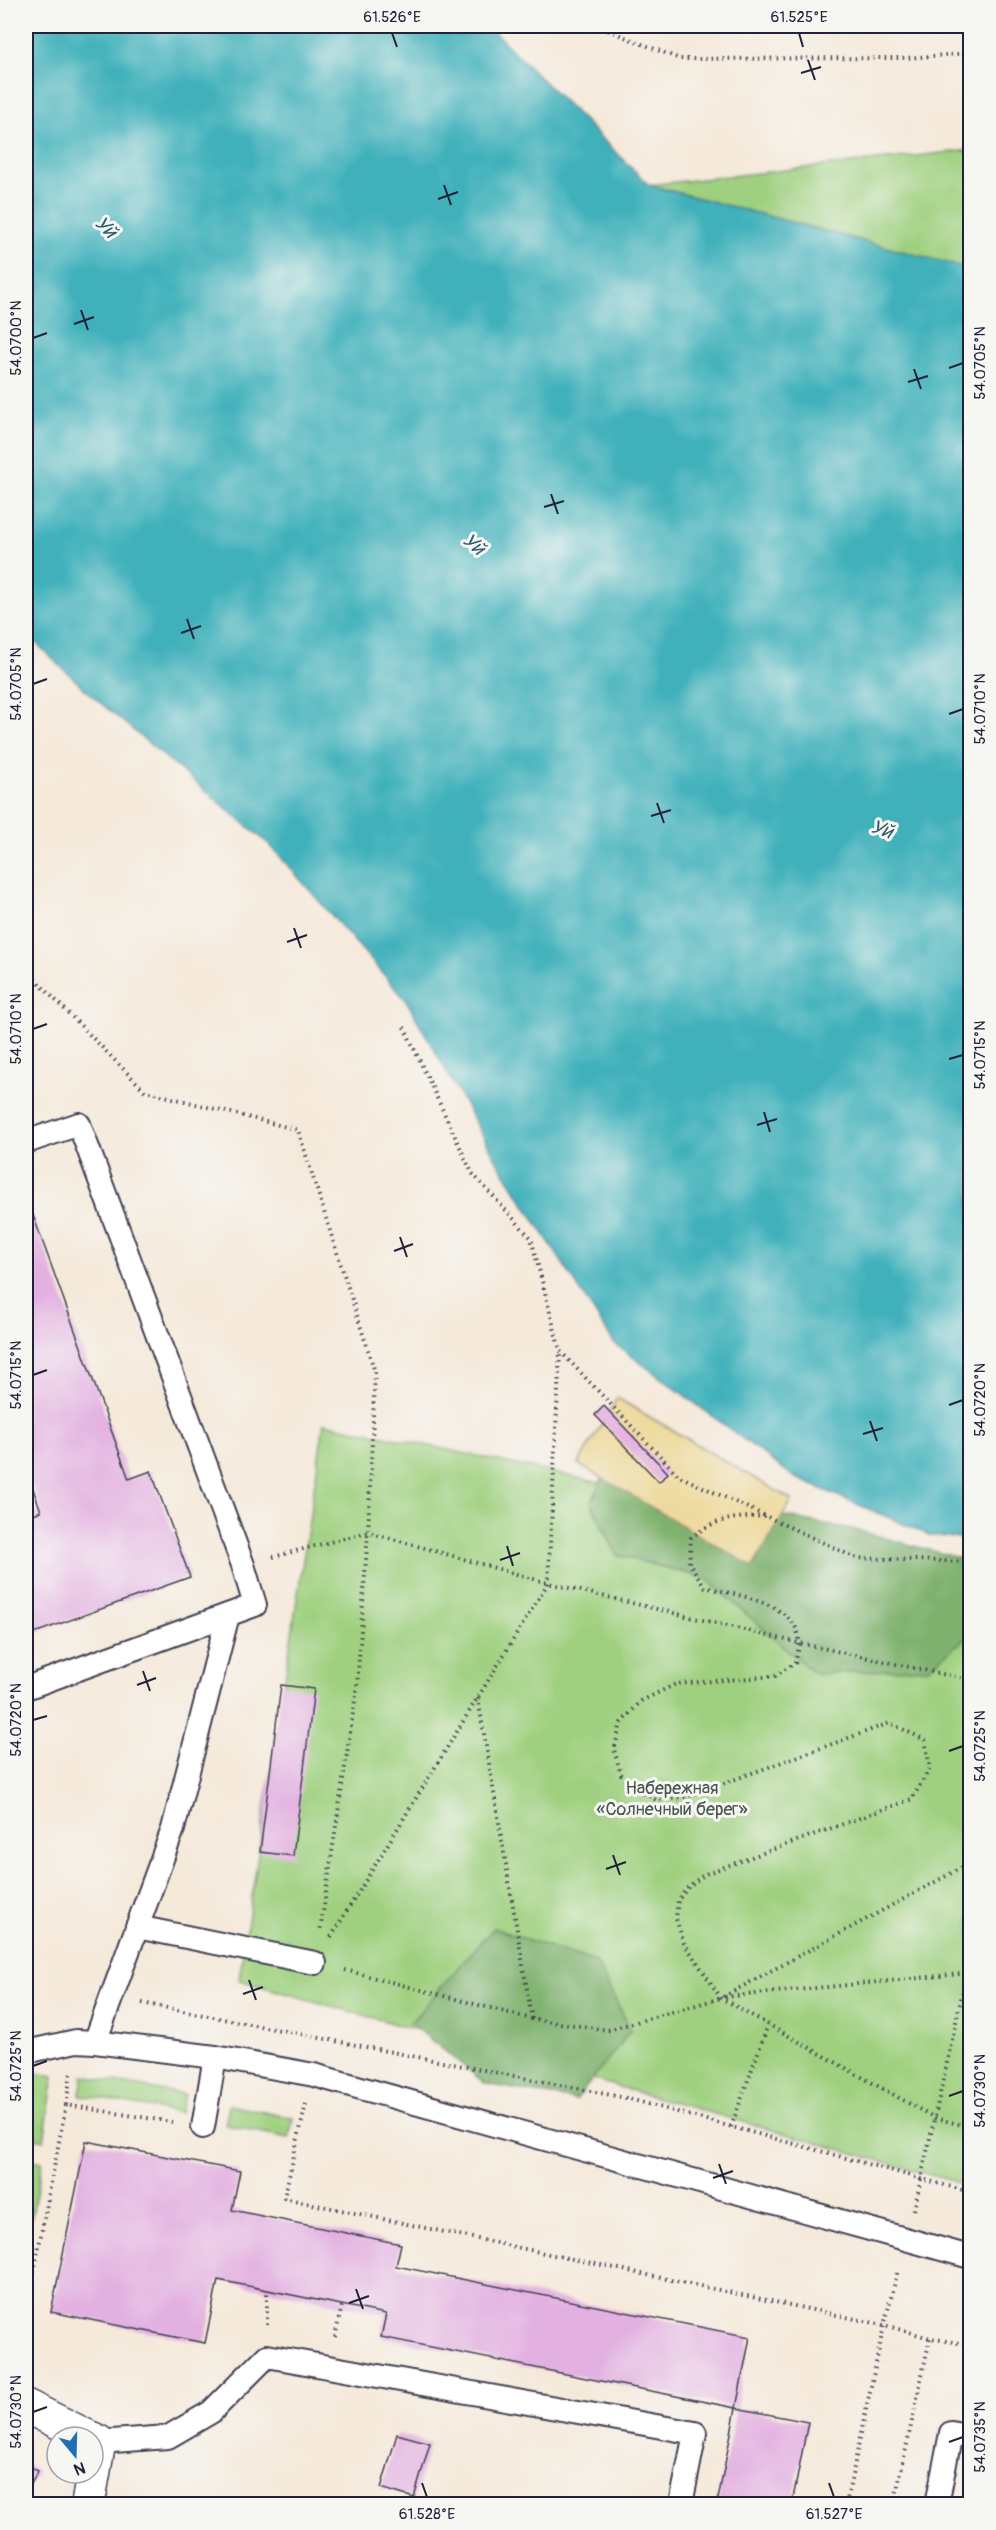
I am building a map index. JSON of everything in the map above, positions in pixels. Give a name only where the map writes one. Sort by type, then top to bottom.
[{"type":"street","points":[[26,2406],[63,2425]]},
{"type":"street","points":[[88,2505],[90,2485]]},
{"type":"lane","points":[[26,1142],[79,1124],[243,1564],[255,1605],[26,1688]]},
{"type":"lane","points":[[95,2042],[173,1829],[228,1615]]},
{"type":"lane","points":[[137,1927],[315,1963]]},
{"type":"lane","points":[[26,2052],[76,2041],[95,2042],[215,2057],[314,2074],[970,2257]]},
{"type":"lane","points":[[203,2127],[215,2057]]},
{"type":"lane","points":[[105,2440],[168,2437],[211,2412],[267,2356],[695,2433],[681,2505]]},
{"type":"lane","points":[[937,2505],[951,2433],[970,2437]]},
{"type":"path","points":[[597,26],[680,59],[907,58],[970,53]]},
{"type":"path","points":[[26,970],[145,1091],[298,1130],[375,1372],[368,1532],[357,1687],[315,1963]]},
{"type":"path","points":[[315,1963],[548,1583],[560,1351],[531,1238],[472,1173],[404,1027]]},
{"type":"path","points":[[560,1351],[679,1476],[856,1558],[970,1562]]},
{"type":"path","points":[[765,1515],[723,1519],[705,1526],[692,1538],[689,1563],[705,1587],[770,1604],[794,1623],[799,1643],[795,1663],[775,1677],[676,1684],[641,1701],[621,1723],[614,1750],[621,1774],[636,1789],[656,1800],[683,1798],[890,1723],[925,1740],[930,1768],[912,1799],[705,1874],[688,1886],[678,1900],[676,1919],[684,1943],[721,1998],[935,2118],[970,2127]]},
{"type":"path","points":[[243,1564],[368,1532],[548,1583],[799,1643],[970,1680]]},
{"type":"path","points":[[478,1697],[532,2019]]},
{"type":"path","points":[[721,1998],[970,1863]]},
{"type":"path","points":[[846,2505],[884,2325],[922,2179],[969,1973],[970,1959]]},
{"type":"path","points":[[315,1963],[532,2019],[608,2030],[721,1998],[969,1973]]},
{"type":"path","points":[[112,1997],[626,2098],[970,2192]]},
{"type":"path","points":[[731,2127],[768,2025]]},
{"type":"path","points":[[314,2074],[284,2198],[970,2345]]},
{"type":"path","points":[[26,2313],[66,2105],[203,2127]]},
{"type":"path","points":[[894,2505],[930,2338]]},
{"type":"green space","points":[[970,150],[970,269],[649,185]]},
{"type":"green space","name":"Набережная «Солнечный берег»","points":[[324,1423],[970,1563],[970,2186],[239,1980]]},
{"type":"green space","points":[[612,1456],[745,1509],[852,1529],[970,1561],[970,1634],[929,1668],[815,1674],[705,1578],[617,1555],[591,1503]]},
{"type":"green space","points":[[493,1928],[596,1962],[631,2030],[576,2100],[486,2084],[410,2023]]},
{"type":"green space","points":[[35,2073],[54,2076],[44,2140],[26,2137]]},
{"type":"green space","points":[[83,2076],[184,2094],[180,2113],[80,2095]]},
{"type":"green space","points":[[229,2105],[293,2118],[289,2138],[225,2125]]},
{"type":"green space","points":[[26,2159],[42,2162],[26,2244]]},
{"type":"sand","points":[[617,1398],[792,1500],[753,1567],[578,1464]]},
{"type":"water","name":"Уй","points":[[26,26],[488,26],[649,185],[970,269],[970,1539],[931,1536],[794,1477],[614,1343],[500,1166],[406,1000],[270,845],[90,694],[26,634]]},
{"type":"building","points":[[26,1196],[129,1479],[151,1471],[190,1577],[26,1636],[26,1517],[41,1511],[26,1469]]},
{"type":"building","points":[[604,1406],[668,1473],[659,1482],[595,1415]]},
{"type":"building","points":[[281,1685],[314,1689],[293,1856],[260,1852]]},
{"type":"building","points":[[86,2141],[240,2171],[232,2210],[401,2244],[396,2266],[750,2337],[736,2408],[381,2337],[386,2314],[218,2280],[205,2343],[51,2312]]},
{"type":"building","points":[[736,2408],[808,2422],[792,2504],[717,2504]]},
{"type":"building","points":[[397,2434],[430,2443],[414,2498],[381,2488]]},
{"type":"building","points":[[26,2464],[38,2471],[26,2493]]}]
